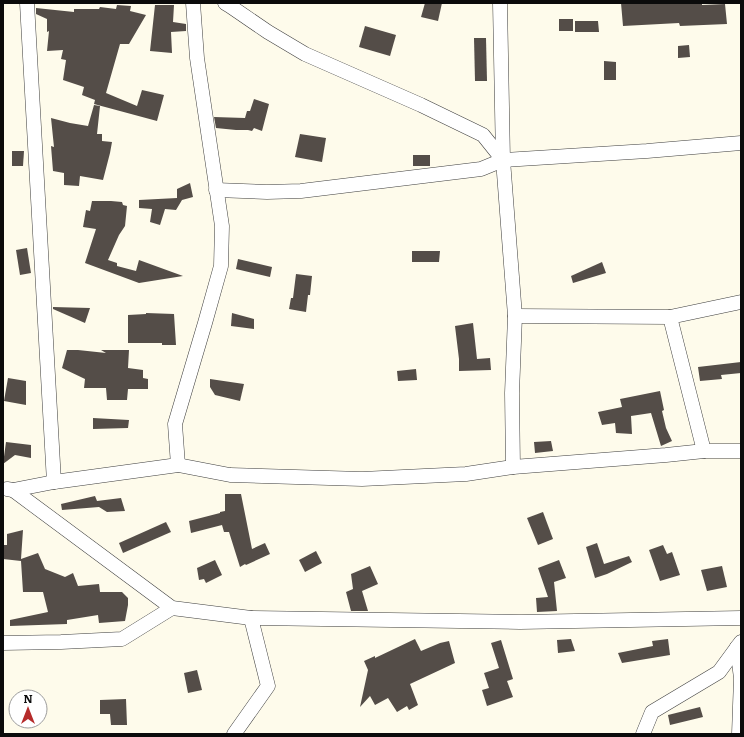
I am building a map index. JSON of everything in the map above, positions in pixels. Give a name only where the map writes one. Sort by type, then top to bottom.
[{"type":"street","points":[[27,3],[54,482]]},
{"type":"street","points":[[178,465],[174,424],[221,266],[222,226],[197,58],[193,3]]},
{"type":"street","points":[[225,3],[268,32],[305,54],[421,105],[483,135],[503,160]]},
{"type":"street","points":[[500,3],[503,160],[515,316],[512,393],[513,467]]},
{"type":"street","points":[[216,190],[267,192],[301,191],[481,169],[503,160],[647,151],[741,143]]},
{"type":"street","points":[[515,316],[670,318],[741,302]]},
{"type":"street","points":[[670,318],[704,451]]},
{"type":"street","points":[[8,489],[178,465],[230,475],[362,479],[466,474],[513,467],[704,451],[741,451]]},
{"type":"street","points":[[8,489],[172,608],[251,618],[520,622],[741,618]]},
{"type":"street","points":[[3,643],[122,639],[172,608]]},
{"type":"street","points":[[234,734],[268,686],[251,618]]},
{"type":"street","points":[[643,734],[652,712],[720,672],[739,645]]},
{"type":"street","points":[[739,645],[741,678],[739,734]]},
{"type":"building","points":[[425,3],[442,3],[438,21],[421,17]]},
{"type":"building","points":[[621,3],[702,3],[702,5],[725,4],[727,24],[680,26],[679,23],[623,26]]},
{"type":"building","points":[[117,5],[131,6],[130,11],[146,15],[129,44],[120,44],[106,93],[137,106],[142,90],[164,95],[157,121],[94,104],[95,100],[82,95],[84,87],[63,80],[66,60],[61,59],[63,50],[47,51],[49,31],[47,32],[47,19],[36,14],[36,8],[74,12],[74,9],[99,9],[100,7],[116,9]]},
{"type":"building","points":[[155,5],[174,5],[173,22],[186,24],[186,31],[171,32],[172,53],[150,51]]},
{"type":"building","points":[[559,19],[573,19],[573,31],[559,31]]},
{"type":"building","points":[[575,21],[598,21],[599,32],[575,32]]},
{"type":"building","points":[[365,26],[396,35],[390,56],[359,47]]},
{"type":"building","points":[[474,38],[486,38],[487,81],[475,81]]},
{"type":"building","points":[[689,45],[690,57],[678,58],[678,46]]},
{"type":"building","points":[[604,61],[616,62],[616,80],[604,80]]},
{"type":"building","points":[[254,99],[269,104],[262,131],[254,128],[252,131],[216,128],[214,117],[245,118],[247,111],[250,111]]},
{"type":"building","points":[[94,105],[100,106],[97,134],[102,134],[102,141],[112,142],[103,180],[80,176],[79,186],[64,185],[64,173],[53,171],[51,146],[54,147],[51,118],[88,126]]},
{"type":"building","points":[[300,134],[326,138],[322,162],[295,157]]},
{"type":"building","points":[[12,151],[24,151],[23,166],[12,166]]},
{"type":"building","points":[[413,155],[430,155],[430,166],[413,166]]},
{"type":"building","points":[[190,183],[193,197],[182,200],[176,210],[165,209],[160,225],[150,222],[152,209],[139,208],[139,200],[177,198],[177,189]]},
{"type":"building","points":[[92,201],[122,202],[123,205],[127,206],[125,226],[119,235],[108,260],[117,263],[117,266],[136,271],[139,260],[183,276],[139,283],[85,263],[96,229],[83,227],[86,210],[90,211]]},
{"type":"building","points":[[27,248],[31,273],[20,275],[16,250]]},
{"type":"building","points":[[412,251],[440,251],[439,262],[412,262]]},
{"type":"building","points":[[238,259],[272,267],[270,277],[236,269]]},
{"type":"building","points":[[602,262],[606,273],[573,283],[571,276]]},
{"type":"building","points":[[296,274],[312,276],[306,312],[289,309],[291,298],[293,298]]},
{"type":"building","points":[[53,307],[90,308],[85,323],[53,309]]},
{"type":"building","points":[[146,313],[174,314],[176,345],[162,345],[162,343],[128,343],[128,315]]},
{"type":"building","points":[[232,313],[254,319],[254,329],[231,326]]},
{"type":"building","points":[[473,323],[477,359],[490,358],[491,370],[459,371],[455,326]]},
{"type":"building","points":[[67,350],[106,353],[101,350],[129,350],[128,368],[143,370],[143,378],[148,379],[148,389],[128,389],[127,400],[107,400],[106,388],[84,388],[85,379],[62,368]]},
{"type":"building","points":[[741,362],[741,373],[721,375],[722,379],[700,381],[698,367]]},
{"type":"building","points":[[416,369],[417,380],[398,381],[397,371]]},
{"type":"building","points":[[8,378],[26,381],[26,405],[4,401]]},
{"type":"building","points":[[210,379],[244,384],[240,401],[215,395],[210,387]]},
{"type":"building","points":[[660,391],[664,410],[662,411],[666,428],[672,441],[661,446],[651,413],[631,416],[632,434],[616,433],[615,423],[602,425],[598,412],[622,407],[620,399]]},
{"type":"building","points":[[93,418],[129,420],[128,428],[93,429]]},
{"type":"building","points":[[551,441],[553,451],[535,453],[534,442]]},
{"type":"building","points":[[6,442],[31,445],[31,458],[15,455],[3,464]]},
{"type":"building","points":[[225,494],[241,494],[252,549],[265,543],[270,554],[240,567],[229,532],[224,532],[222,525],[191,533],[189,521],[225,511]]},
{"type":"building","points":[[95,496],[97,501],[121,498],[125,511],[107,512],[99,507],[62,510],[61,504]]},
{"type":"building","points":[[543,512],[553,539],[538,545],[527,518]]},
{"type":"building","points":[[166,522],[171,532],[123,553],[119,543]]},
{"type":"building","points":[[23,530],[21,559],[38,553],[45,569],[65,577],[73,573],[78,586],[99,584],[100,592],[122,592],[128,598],[125,621],[99,623],[98,615],[67,620],[67,624],[10,626],[10,620],[48,612],[43,592],[23,592],[21,561],[3,559],[3,545],[7,545],[7,534]]},
{"type":"building","points":[[597,543],[604,564],[629,556],[632,562],[595,578],[586,547]]},
{"type":"building","points":[[663,545],[667,554],[672,552],[680,575],[660,581],[649,550]]},
{"type":"building","points":[[316,551],[322,563],[305,572],[299,560]]},
{"type":"building","points":[[215,560],[222,575],[206,583],[204,579],[199,580],[197,568]]},
{"type":"building","points":[[559,560],[566,578],[554,582],[557,611],[537,612],[536,598],[548,597],[538,568]]},
{"type":"building","points":[[370,566],[378,584],[362,591],[368,611],[351,611],[346,592],[353,589],[351,574]]},
{"type":"building","points":[[722,566],[727,587],[707,591],[701,570]]},
{"type":"building","points":[[415,639],[421,651],[449,641],[455,663],[410,684],[418,705],[409,710],[407,706],[397,712],[388,698],[375,705],[370,696],[360,707],[368,670],[364,661],[375,656],[375,658]]},
{"type":"building","points":[[571,639],[575,651],[558,653],[557,640]]},
{"type":"building","points":[[668,639],[670,655],[622,663],[618,653],[653,646],[652,641]]},
{"type":"building","points":[[501,640],[513,679],[507,681],[513,697],[487,706],[482,690],[489,688],[484,673],[499,668],[491,643]]},
{"type":"building","points":[[197,670],[202,690],[188,693],[184,673]]},
{"type":"building","points":[[126,699],[127,725],[111,725],[110,714],[100,714],[100,700]]},
{"type":"building","points":[[700,707],[703,717],[670,725],[668,715]]}]
